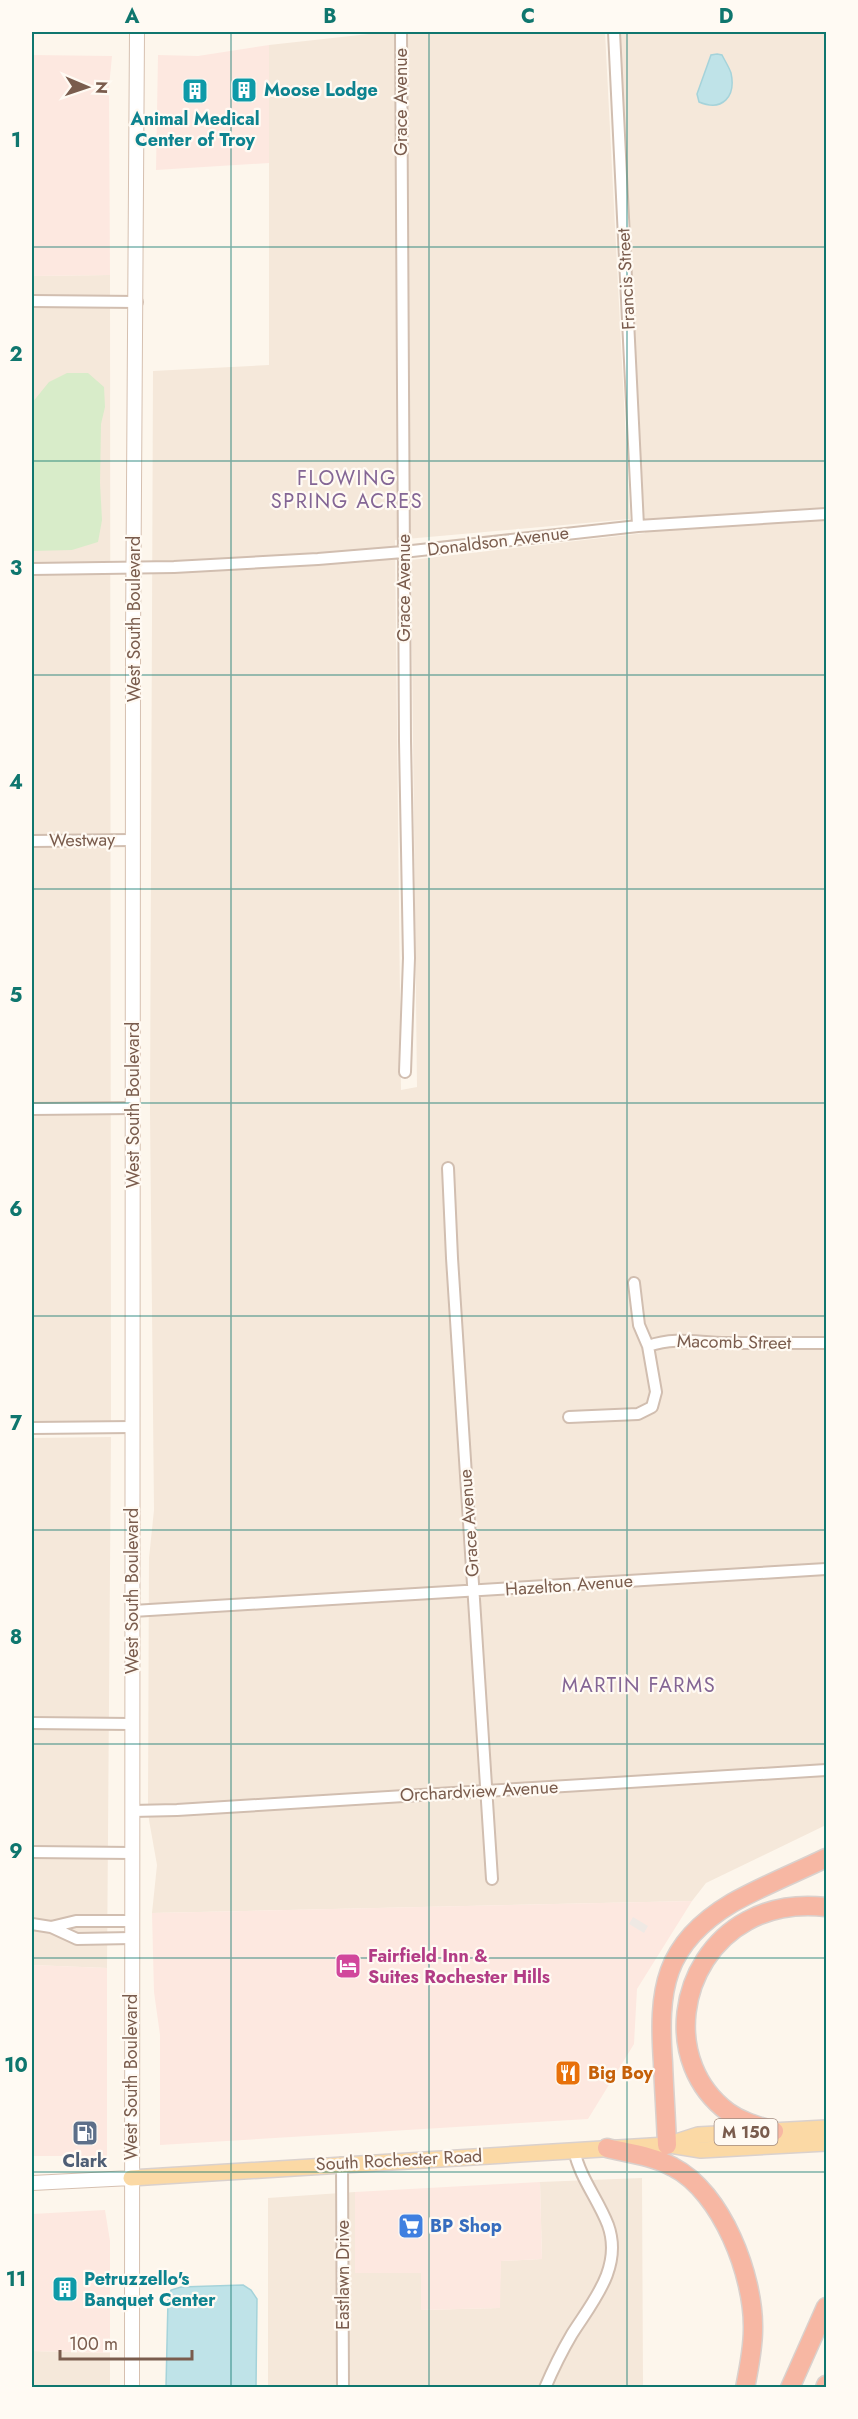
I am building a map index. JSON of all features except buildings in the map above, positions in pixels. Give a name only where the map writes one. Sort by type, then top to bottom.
[{"type":"highway","points":[[667,2145],[660,2014],[668,1972],[679,1952],[700,1928],[730,1905],[826,1858]]},
{"type":"highway","points":[[774,2131],[748,2123],[729,2113],[710,2096],[697,2079],[688,2057],[685,2036],[686,2011],[694,1983],[704,1964],[715,1947],[730,1932],[767,1912],[786,1907],[826,1907]]},
{"type":"highway","points":[[607,2148],[673,2167],[690,2178],[719,2213],[742,2266],[750,2293],[753,2327],[751,2357],[745,2388]]},
{"type":"highway","points":[[790,2388],[826,2307]]},
{"type":"main road","name":"South Rochester Road","points":[[667,2145],[698,2135],[826,2128]]},
{"type":"main road","name":"South Rochester Road","points":[[131,2178],[607,2148],[667,2145],[701,2150],[826,2143]]},
{"type":"street","name":"West South Boulevard","points":[[132,2388],[131,1724],[137,32]]},
{"type":"street","name":"Grace Avenue","points":[[401,32],[403,552],[408,947],[405,1072]]},
{"type":"street","name":"Francis Street","points":[[614,32],[638,526]]},
{"type":"street","points":[[32,301],[137,302]]},
{"type":"street","name":"Donaldson Avenue","points":[[32,569],[219,565],[403,552],[638,526],[826,514]]},
{"type":"street","name":"Westway","points":[[32,841],[134,840]]},
{"type":"street","points":[[32,1109],[133,1108]]},
{"type":"street","name":"Grace Avenue","points":[[448,1168],[492,1879]]},
{"type":"street","points":[[633,1282],[639,1325],[648,1346]]},
{"type":"street","name":"Macomb Street","points":[[569,1417],[638,1414],[652,1407],[656,1392],[648,1346],[679,1339],[726,1343],[826,1343]]},
{"type":"street","points":[[32,1428],[133,1427]]},
{"type":"street","name":"Hazelton Avenue","points":[[133,1611],[826,1569]]},
{"type":"street","points":[[32,1724],[131,1724]]},
{"type":"street","name":"Orchardview Avenue","points":[[132,1811],[826,1770]]},
{"type":"street","points":[[32,1852],[132,1853]]},
{"type":"street","points":[[51,1927],[76,1921],[132,1921]]},
{"type":"street","points":[[32,1924],[51,1927],[77,1939],[132,1938]]},
{"type":"street","points":[[545,2388],[572,2335],[605,2281],[611,2266],[612,2250],[608,2224],[581,2174],[574,2150]]},
{"type":"street","name":"Eastlawn Drive","points":[[342,2163],[343,2388]]},
{"type":"street","points":[[32,2183],[131,2178]]},
{"type":"shaded area","points":[[387,32],[605,32],[630,519],[395,540],[401,1090],[417,1087],[411,560],[645,533],[619,32],[826,32],[826,1825],[706,1883],[692,1901],[152,1913],[157,1865],[148,1803],[149,1558],[154,1510],[150,1112],[153,371],[269,365],[269,45]]},
{"type":"shaded area","points":[[269,45],[269,163],[156,170],[158,55],[198,56]]},
{"type":"shaded area","points":[[32,55],[112,56],[109,87],[110,275],[32,276]]},
{"type":"shaded area","points":[[110,275],[111,1422],[32,1423],[32,276]]},
{"type":"shaded area","points":[[111,1437],[107,1968],[32,1965],[32,1438]]},
{"type":"shaded area","points":[[692,1901],[637,1989],[634,2044],[588,2119],[160,2145],[160,2035],[154,1992],[152,1913]]},
{"type":"shaded area","points":[[633,1917],[648,1926],[644,1933],[629,1924]]},
{"type":"shaded area","points":[[32,1965],[107,1968],[107,2156],[32,2156]]},
{"type":"shaded area","points":[[642,2178],[643,2387],[268,2388],[268,2198],[355,2192],[355,2272],[421,2273],[422,2310],[499,2308],[501,2261],[542,2259],[540,2182]]},
{"type":"shaded area","points":[[540,2182],[542,2259],[501,2261],[500,2308],[421,2310],[421,2273],[355,2273],[355,2192]]},
{"type":"shaded area","points":[[105,2210],[110,2241],[110,2353],[32,2351],[32,2214]]},
{"type":"shaded area","points":[[32,2351],[110,2353],[110,2387],[32,2387]]},
{"type":"green space","points":[[67,373],[88,373],[104,387],[105,407],[101,424],[100,483],[102,520],[98,542],[72,550],[32,551],[32,403],[49,382]]},
{"type":"water","points":[[711,55],[722,55],[730,71],[731,89],[726,100],[715,105],[707,105],[699,102],[697,94]]},
{"type":"water","points":[[243,2285],[251,2290],[257,2299],[256,2387],[166,2387],[168,2300],[171,2290],[181,2287]]},
{"type":"place","name":"Moose Lodge","points":[[244,90]]},
{"type":"place","name":"Animal Medical Center of Troy","points":[[195,91]]},
{"type":"place","name":"Fairfield Inn & Suites Rochester Hills","points":[[348,1966]]},
{"type":"place","name":"Big Boy","points":[[568,2073]]},
{"type":"place","name":"Clark","points":[[85,2133]]},
{"type":"place","name":"BP Shop","points":[[411,2226]]},
{"type":"place","name":"Petruzzello's Banquet Center","points":[[65,2289]]},
{"type":"district","name":"FLOWING SPRING ACRES","points":[[347,490]]},
{"type":"district","name":"MARTIN FARMS","points":[[639,1685]]}]
